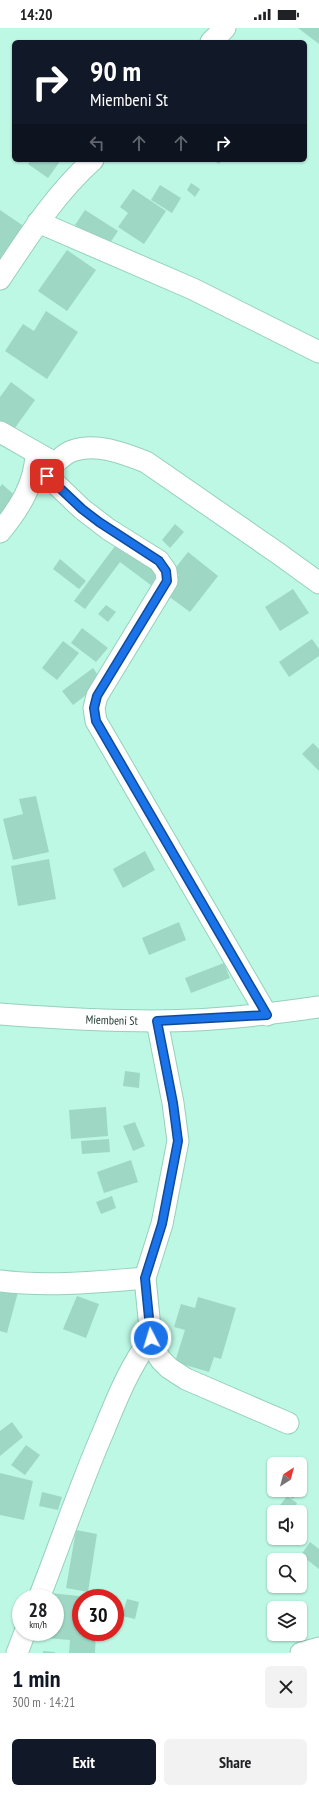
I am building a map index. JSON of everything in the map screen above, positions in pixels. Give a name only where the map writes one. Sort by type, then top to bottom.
[{"type":"street","points":[[213,40],[225,28]]},
{"type":"street","points":[[0,279],[38,222],[74,177],[91,162]]},
{"type":"street","points":[[38,222],[193,289],[319,352]]},
{"type":"street","points":[[0,432],[36,459],[82,509],[108,529],[153,557],[166,571],[167,581],[97,696],[94,708],[96,721],[267,1015]]},
{"type":"street","points":[[36,459],[56,462],[70,452],[83,448],[106,449],[127,454],[146,462],[319,583]]},
{"type":"street","points":[[0,532],[12,518],[24,499],[36,459]]},
{"type":"street","name":"Miembeni St","points":[[0,1014],[91,1020],[157,1021],[267,1015],[319,1007]]},
{"type":"street","points":[[157,1021],[173,1103],[178,1141],[162,1224],[145,1278],[151,1338],[155,1351],[169,1368],[180,1375],[288,1423]]},
{"type":"street","points":[[0,1281],[29,1284],[79,1283],[145,1278]]},
{"type":"street","points":[[42,1589],[116,1400],[140,1353],[151,1338]]},
{"type":"street","points":[[17,1653],[22,1641]]},
{"type":"street","points":[[301,1653],[319,1648]]},
{"type":"building","points":[[298,28],[319,28],[319,44]]},
{"type":"building","points":[[30,162],[60,162],[48,178],[28,164]]},
{"type":"building","points":[[191,183],[200,189],[195,197],[187,190]]},
{"type":"building","points":[[160,185],[181,198],[172,213],[151,200]]},
{"type":"building","points":[[133,189],[166,211],[144,244],[118,227],[128,213],[120,207]]},
{"type":"building","points":[[0,210],[28,229],[0,266]]},
{"type":"building","points":[[85,210],[118,231],[108,246],[75,225]]},
{"type":"building","points":[[67,250],[96,270],[67,311],[38,291]]},
{"type":"building","points":[[46,311],[78,332],[47,379],[5,351],[23,324],[34,331]]},
{"type":"building","points":[[11,382],[35,400],[12,432],[0,423],[0,397]]},
{"type":"building","points":[[2,484],[18,498],[0,521],[0,487]]},
{"type":"building","points":[[175,524],[184,532],[170,548],[162,540]]},
{"type":"building","points":[[118,542],[161,575],[152,586],[120,562],[85,609],[74,601]]},
{"type":"building","points":[[188,552],[218,576],[190,612],[164,593],[179,575],[173,571]]},
{"type":"building","points":[[60,559],[86,581],[79,589],[53,569]]},
{"type":"building","points":[[293,589],[309,613],[280,631],[265,607]]},
{"type":"building","points":[[106,605],[116,612],[108,622],[98,614]]},
{"type":"building","points":[[82,628],[108,648],[96,662],[71,643]]},
{"type":"building","points":[[312,639],[319,649],[319,656],[289,677],[279,662]]},
{"type":"building","points":[[63,641],[79,653],[57,680],[42,668]]},
{"type":"building","points":[[93,668],[103,682],[73,705],[62,691]]},
{"type":"building","points":[[313,743],[319,749],[319,771],[302,754]]},
{"type":"building","points":[[36,796],[49,852],[13,860],[3,819],[23,814],[19,799]]},
{"type":"building","points":[[145,851],[155,870],[123,888],[113,869]]},
{"type":"building","points":[[49,859],[56,899],[18,906],[11,866]]},
{"type":"building","points":[[179,922],[186,940],[149,955],[142,938]]},
{"type":"building","points":[[224,963],[230,978],[191,993],[185,978]]},
{"type":"building","points":[[125,1071],[140,1073],[139,1088],[123,1086]]},
{"type":"building","points":[[106,1107],[108,1136],[71,1139],[69,1110]]},
{"type":"building","points":[[135,1122],[145,1146],[133,1151],[123,1126]]},
{"type":"building","points":[[109,1139],[110,1152],[82,1154],[81,1141]]},
{"type":"building","points":[[131,1160],[138,1182],[104,1193],[97,1172]]},
{"type":"building","points":[[112,1196],[116,1208],[101,1214],[96,1202]]},
{"type":"building","points":[[0,1287],[18,1292],[7,1333],[0,1331]]},
{"type":"building","points":[[77,1296],[99,1304],[86,1338],[63,1329]]},
{"type":"building","points":[[198,1297],[236,1308],[221,1359],[214,1357],[209,1372],[175,1362],[185,1330],[174,1327],[181,1304],[195,1308]]},
{"type":"building","points":[[12,1422],[23,1437],[0,1456],[0,1431]]},
{"type":"building","points":[[26,1445],[40,1455],[25,1475],[11,1465]]},
{"type":"building","points":[[0,1473],[33,1481],[24,1520],[0,1515]]},
{"type":"building","points":[[42,1492],[62,1497],[58,1510],[39,1506]]},
{"type":"building","points":[[286,1497],[297,1503],[296,1505],[280,1505]]},
{"type":"building","points":[[76,1530],[97,1534],[88,1589],[66,1588]]},
{"type":"building","points":[[310,1542],[319,1549],[319,1569],[307,1560],[307,1553],[302,1553]]},
{"type":"building","points":[[64,1594],[72,1595],[72,1641],[96,1641],[95,1653],[69,1653],[70,1640],[64,1640]]},
{"type":"building","points":[[127,1599],[139,1602],[135,1619],[124,1616],[124,1609]]},
{"type":"building","points":[[43,1651],[55,1652],[55,1653],[43,1653]]},
{"type":"route","points":[[47,476],[82,509],[108,529],[159,561],[166,571],[167,581],[132,641],[97,696],[94,708],[96,721],[182,865],[267,1015],[157,1021],[173,1103],[178,1141],[162,1224],[145,1278],[151,1338]]}]
